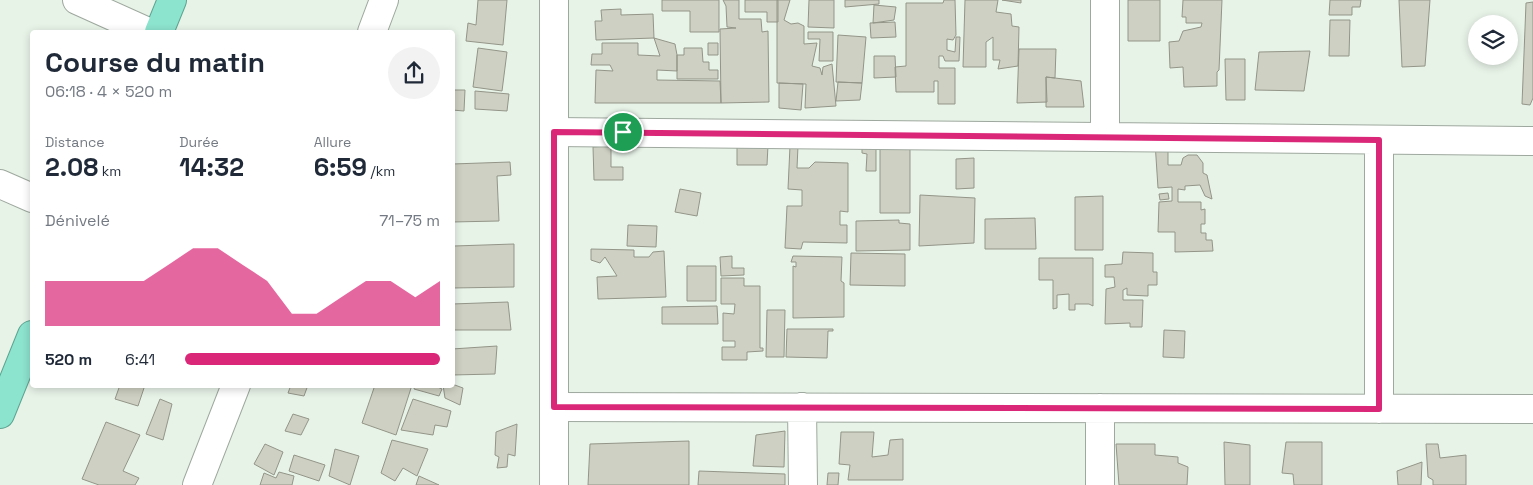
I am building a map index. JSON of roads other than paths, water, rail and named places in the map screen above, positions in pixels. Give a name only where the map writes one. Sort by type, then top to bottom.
[{"type":"highway","points":[[160,30],[172,0]]},
{"type":"highway","points":[[0,414],[30,340]]},
{"type":"street","points":[[77,0],[144,30]]},
{"type":"street","points":[[373,30],[384,0]]},
{"type":"street","points":[[554,0],[554,485]]},
{"type":"street","points":[[1104,137],[1105,0]]},
{"type":"street","points":[[554,132],[1533,141]]},
{"type":"street","points":[[1379,140],[1379,409]]},
{"type":"street","points":[[0,184],[30,197]]},
{"type":"street","points":[[197,485],[235,388]]},
{"type":"street","points":[[554,407],[1533,409]]},
{"type":"street","points":[[802,407],[803,485]]},
{"type":"street","points":[[1100,408],[1100,485]]}]
